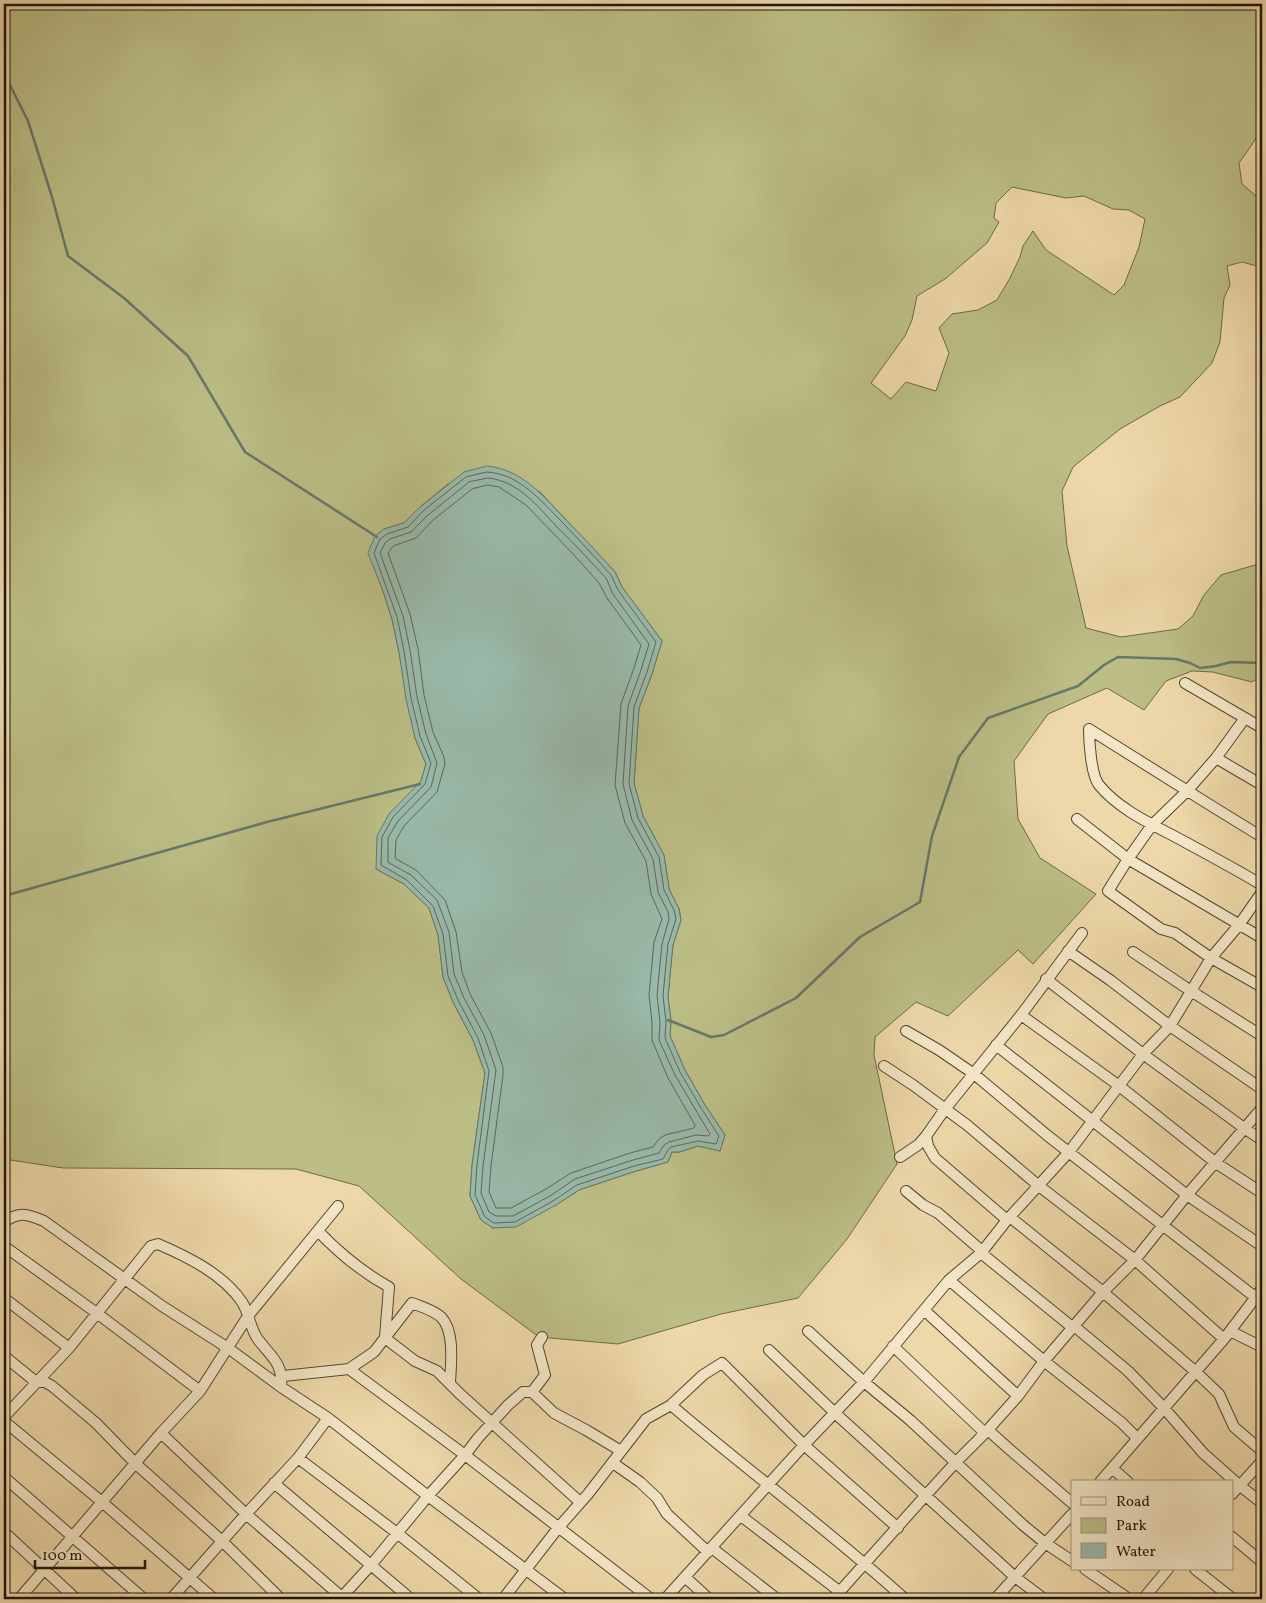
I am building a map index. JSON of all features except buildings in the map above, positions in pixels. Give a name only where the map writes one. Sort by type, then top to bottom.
[{"type":"street","points":[[1184,683],[1262,728]]},
{"type":"street","points":[[1245,718],[1216,758],[1187,791],[1152,825],[1128,858],[1108,891],[1161,928],[1174,933],[1211,958],[1262,987]]},
{"type":"street","points":[[1262,837],[1089,729],[1092,764],[1098,784],[1117,801],[1152,825],[1262,885]]},
{"type":"street","points":[[1216,758],[1262,785]]},
{"type":"street","points":[[1077,818],[1128,858],[1262,938]]},
{"type":"street","points":[[665,1599],[768,1484],[864,1382],[949,1280],[982,1252],[1008,1218],[1069,1152],[1118,1085],[1143,1054],[1170,1026],[1211,958],[1239,925],[1262,892]]},
{"type":"street","points":[[900,1157],[918,1145],[926,1136],[944,1109],[1021,1015],[1082,933]]},
{"type":"street","points":[[1068,951],[1110,980],[1170,1026],[1262,1089]]},
{"type":"street","points":[[1134,952],[1262,1036]]},
{"type":"street","points":[[1046,979],[1143,1054],[1262,1140]]},
{"type":"street","points":[[1021,1015],[1118,1085],[1216,1163],[1262,1193]]},
{"type":"street","points":[[906,1031],[939,1050],[974,1074],[1163,1226],[1260,1295],[1102,1480]]},
{"type":"street","points":[[996,1044],[1187,1195],[1262,1246]]},
{"type":"street","points":[[884,1066],[967,1125],[1039,1186],[1136,1260],[1227,1335],[1262,1347]]},
{"type":"street","points":[[741,1516],[836,1595],[956,1462],[987,1432],[1102,1292],[1136,1260],[1187,1195],[1262,1108]]},
{"type":"street","points":[[926,1136],[928,1146],[935,1158],[1102,1292],[1196,1372],[1219,1394],[1234,1426],[1262,1451]]},
{"type":"street","points":[[906,1191],[923,1205],[938,1213],[982,1252],[1128,1371],[1164,1408],[1203,1453],[1262,1503]]},
{"type":"street","points":[[19,1599],[161,1433],[200,1391],[248,1316],[338,1206]]},
{"type":"street","points":[[4,1222],[14,1215],[23,1215],[44,1221],[162,1306],[282,1381],[428,1496],[565,1599]]},
{"type":"street","points":[[318,1231],[335,1249],[360,1269],[389,1287],[385,1338]]},
{"type":"street","points":[[214,1599],[4,1417],[69,1348],[151,1246],[158,1244],[191,1260],[218,1278],[242,1303],[256,1336],[275,1360],[282,1381]]},
{"type":"street","points":[[4,1246],[200,1391]]},
{"type":"street","points":[[949,1280],[1138,1438]]},
{"type":"street","points":[[4,1298],[69,1348]]},
{"type":"street","points":[[282,1381],[349,1369],[374,1352],[412,1303],[429,1309],[442,1318],[450,1338],[450,1382]]},
{"type":"street","points":[[924,1310],[1018,1396]]},
{"type":"street","points":[[808,1331],[864,1382],[910,1420],[1023,1525],[1045,1543],[1071,1559]]},
{"type":"street","points":[[532,1392],[545,1375],[537,1345],[542,1337]]},
{"type":"street","points":[[385,1338],[415,1361],[437,1371],[580,1502]]},
{"type":"street","points":[[893,1346],[987,1432],[1071,1503]]},
{"type":"street","points":[[769,1350],[835,1413],[1015,1577],[1044,1599]]},
{"type":"street","points":[[4,1356],[36,1382],[45,1382],[52,1386],[96,1423],[136,1464],[222,1541],[281,1599]]},
{"type":"street","points":[[503,1599],[558,1528],[613,1463],[646,1419],[671,1405],[703,1375],[722,1362],[804,1445],[898,1528]]},
{"type":"street","points":[[349,1369],[465,1455],[651,1599]]},
{"type":"street","points":[[161,1433],[246,1514],[342,1598],[478,1438],[508,1405],[523,1392],[532,1392],[554,1413],[621,1452]]},
{"type":"street","points":[[671,1405],[721,1448],[865,1563],[905,1599]]},
{"type":"street","points":[[171,1599],[298,1458],[328,1418]]},
{"type":"street","points":[[298,1458],[397,1533],[479,1599]]},
{"type":"street","points":[[1234,1492],[1262,1461]]},
{"type":"street","points":[[613,1463],[640,1482],[657,1498],[667,1514],[710,1550],[777,1599]]},
{"type":"street","points":[[1112,1468],[1126,1480]]},
{"type":"street","points":[[4,1477],[144,1599]]},
{"type":"street","points":[[274,1483],[411,1599]]},
{"type":"street","points":[[995,1599],[1071,1515]]},
{"type":"street","points":[[4,1532],[76,1599]]},
{"type":"street","points":[[1234,1539],[1262,1562]]},
{"type":"street","points":[[1086,1570],[1128,1599]]},
{"type":"street","points":[[1143,1599],[1167,1570]]},
{"type":"street","points":[[1196,1570],[1233,1599]]},
{"type":"street","points":[[685,1577],[709,1599]]},
{"type":"green space","points":[[4,4],[904,4],[914,7],[940,4],[1248,4],[1262,7],[1262,130],[1239,163],[1242,184],[1262,201],[1262,266],[1242,262],[1227,266],[1230,285],[1224,298],[1220,342],[1212,363],[1180,397],[1120,429],[1073,467],[1062,491],[1067,546],[1086,628],[1121,637],[1178,629],[1193,616],[1204,595],[1221,575],[1262,563],[1262,676],[1252,682],[1213,672],[1192,671],[1166,681],[1144,710],[1107,688],[1048,714],[1014,761],[1018,819],[1040,858],[1096,894],[1033,964],[1018,950],[948,1016],[916,1002],[875,1037],[874,1055],[897,1164],[847,1239],[798,1298],[721,1314],[618,1344],[539,1337],[461,1279],[359,1186],[296,1169],[63,1168],[4,1159]],"holes":[[[1012,187],[1066,198],[1084,196],[1113,209],[1129,210],[1145,219],[1139,247],[1124,285],[1114,295],[1046,250],[1033,231],[1023,246],[1010,278],[997,300],[978,310],[952,314],[939,328],[949,353],[936,391],[906,382],[891,399],[871,383],[905,336],[912,320],[917,296],[945,279],[987,243],[999,222],[994,218],[996,203]],[[448,484],[539,491],[615,572],[622,587],[662,641],[639,708],[634,783],[643,816],[664,855],[669,889],[679,909],[681,920],[673,945],[671,964],[668,997],[671,1021],[670,1036],[685,1070],[725,1135],[720,1151],[698,1146],[680,1152],[672,1152],[668,1162],[579,1190],[556,1205],[493,1228],[481,1220],[470,1196],[472,1165],[485,1073],[473,1040],[453,1002],[443,977],[438,935],[429,908],[404,884],[376,869],[411,792],[421,781],[426,764],[415,738],[392,619],[383,591],[384,529],[404,523]]]},
{"type":"water","points":[[487,466],[500,468],[521,478],[548,501],[615,572],[622,587],[662,641],[639,708],[634,783],[643,816],[664,855],[669,889],[679,909],[681,920],[673,945],[671,964],[668,997],[671,1021],[670,1036],[685,1070],[725,1135],[720,1151],[698,1146],[679,1152],[672,1152],[668,1162],[579,1190],[516,1227],[493,1228],[481,1220],[470,1196],[472,1165],[485,1073],[473,1040],[453,1002],[443,977],[438,935],[429,908],[404,884],[376,869],[377,836],[389,814],[421,781],[426,764],[415,738],[392,619],[368,553],[375,536],[384,529],[404,523],[420,507],[464,472]]},
{"type":"waterway","points":[[4,73],[28,121],[68,256],[124,298],[188,356],[245,452],[377,537]]},
{"type":"waterway","points":[[668,1020],[711,1037],[724,1035],[796,998],[860,937],[920,902],[932,836],[959,757],[988,718],[1078,686],[1104,665],[1118,657],[1176,659],[1200,668],[1231,662],[1262,663]]},
{"type":"waterway","points":[[4,896],[267,822],[420,784]]}]
